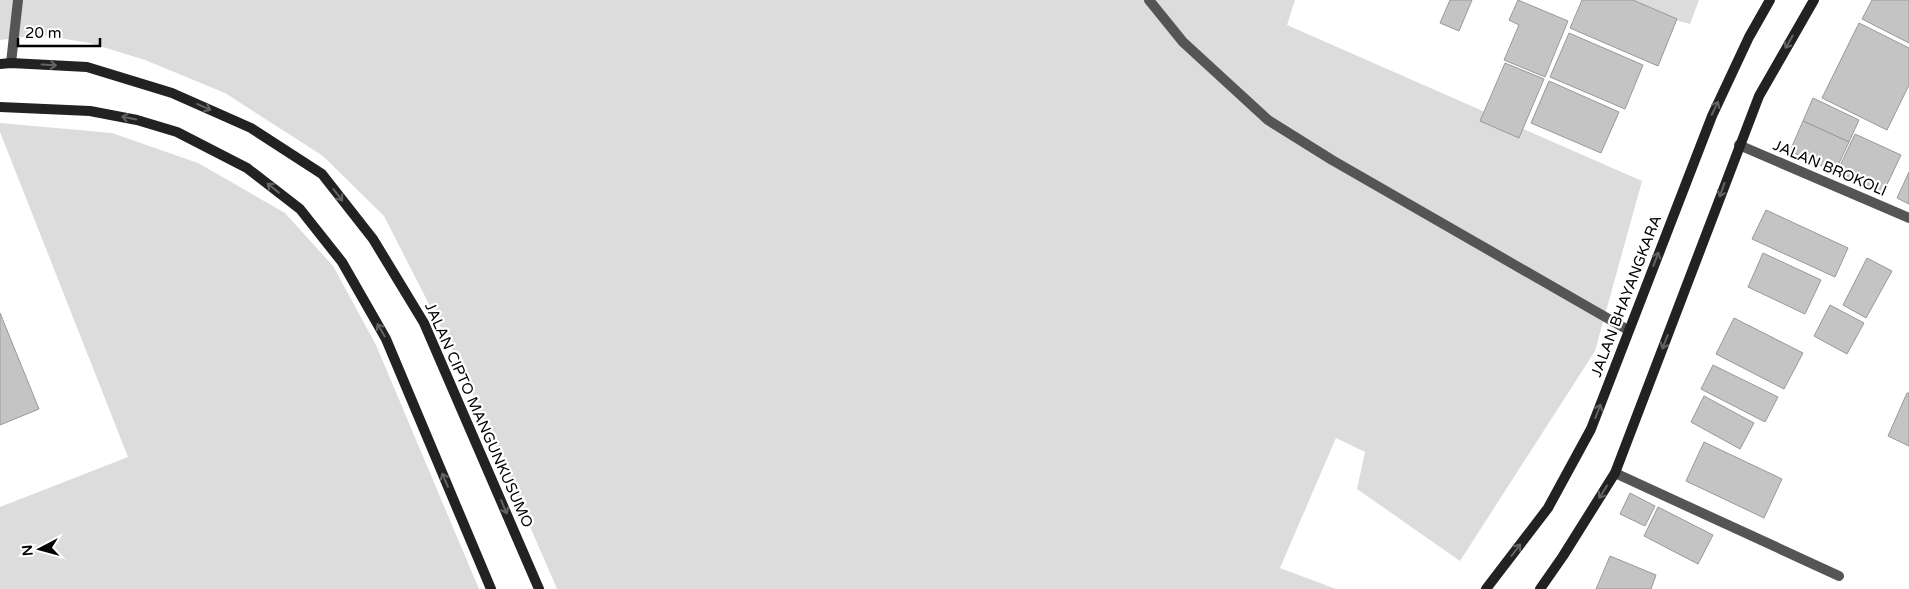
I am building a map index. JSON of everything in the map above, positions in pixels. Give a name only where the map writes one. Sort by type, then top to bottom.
[{"type":"street","points":[[5,64],[18,0]]},
{"type":"street","points":[[1149,0],[1183,42],[1268,120],[1332,160],[1628,330]]},
{"type":"street","name":"JALAN BHAYANGKARA","points":[[1486,589],[1548,508],[1591,429],[1712,116],[1749,37],[1770,0]]},
{"type":"street","points":[[1540,589],[1615,473],[1759,96],[1814,0]]},
{"type":"street","name":"JALAN CIPTO MANGUNKUSUMO","points":[[5,64],[87,67],[172,93],[251,128],[322,174],[373,239],[424,322],[539,589]]},
{"type":"street","points":[[0,107],[90,111],[137,120],[177,132],[247,168],[300,209],[342,262],[386,339],[491,589]]},
{"type":"street","name":"JALAN BROKOLI","points":[[1739,145],[1909,218]]},
{"type":"street","points":[[1615,473],[1839,576]]},
{"type":"shaded area","points":[[0,0],[1295,0],[1287,25],[1642,181],[1595,351],[1460,561],[1357,489],[1365,452],[1336,438],[1280,568],[1336,589],[557,589],[461,367],[384,216],[323,156],[225,93],[145,60],[90,43],[41,35],[0,40]]},
{"type":"shaded area","points":[[1603,0],[1699,0],[1690,24]]},
{"type":"shaded area","points":[[0,123],[112,133],[198,163],[285,213],[333,266],[376,345],[479,589],[0,589],[0,507],[128,457],[0,132]]},
{"type":"building","points":[[1450,0],[1472,0],[1459,31],[1440,23]]},
{"type":"building","points":[[1518,0],[1568,21],[1545,77],[1504,60],[1519,25],[1509,20]]},
{"type":"building","points":[[1582,0],[1633,0],[1677,19],[1658,66],[1570,28]]},
{"type":"building","points":[[1872,0],[1909,0],[1909,43],[1862,19]]},
{"type":"building","points":[[1859,23],[1909,48],[1909,85],[1887,130],[1822,98]]},
{"type":"building","points":[[1569,33],[1643,65],[1625,109],[1550,77]]},
{"type":"building","points":[[1505,63],[1544,79],[1519,138],[1480,121]]},
{"type":"building","points":[[1549,81],[1619,112],[1601,153],[1531,123]]},
{"type":"building","points":[[1813,98],[1859,120],[1849,142],[1803,121]]},
{"type":"building","points":[[1803,121],[1849,142],[1835,172],[1790,151]]},
{"type":"building","points":[[1855,134],[1901,155],[1883,193],[1837,172]]},
{"type":"building","points":[[1909,172],[1909,204],[1897,198]]},
{"type":"building","points":[[1766,210],[1848,248],[1835,277],[1752,239]]},
{"type":"building","points":[[1763,253],[1821,280],[1805,314],[1748,287]]},
{"type":"building","points":[[1867,258],[1892,271],[1866,318],[1843,305]]},
{"type":"building","points":[[1830,305],[1864,323],[1847,354],[1814,336]]},
{"type":"building","points":[[0,313],[39,409],[0,425]]},
{"type":"building","points":[[1734,318],[1803,353],[1784,389],[1716,354]]},
{"type":"building","points":[[1713,365],[1778,397],[1765,422],[1701,389]]},
{"type":"building","points":[[1907,393],[1909,393],[1909,446],[1888,436]]},
{"type":"building","points":[[1704,396],[1754,423],[1740,449],[1691,422]]},
{"type":"building","points":[[1704,442],[1782,479],[1764,518],[1686,481]]},
{"type":"building","points":[[1630,493],[1655,506],[1645,526],[1620,514]]},
{"type":"building","points":[[1658,507],[1713,535],[1698,564],[1644,536]]},
{"type":"building","points":[[1610,556],[1656,575],[1651,589],[1596,589]]}]
